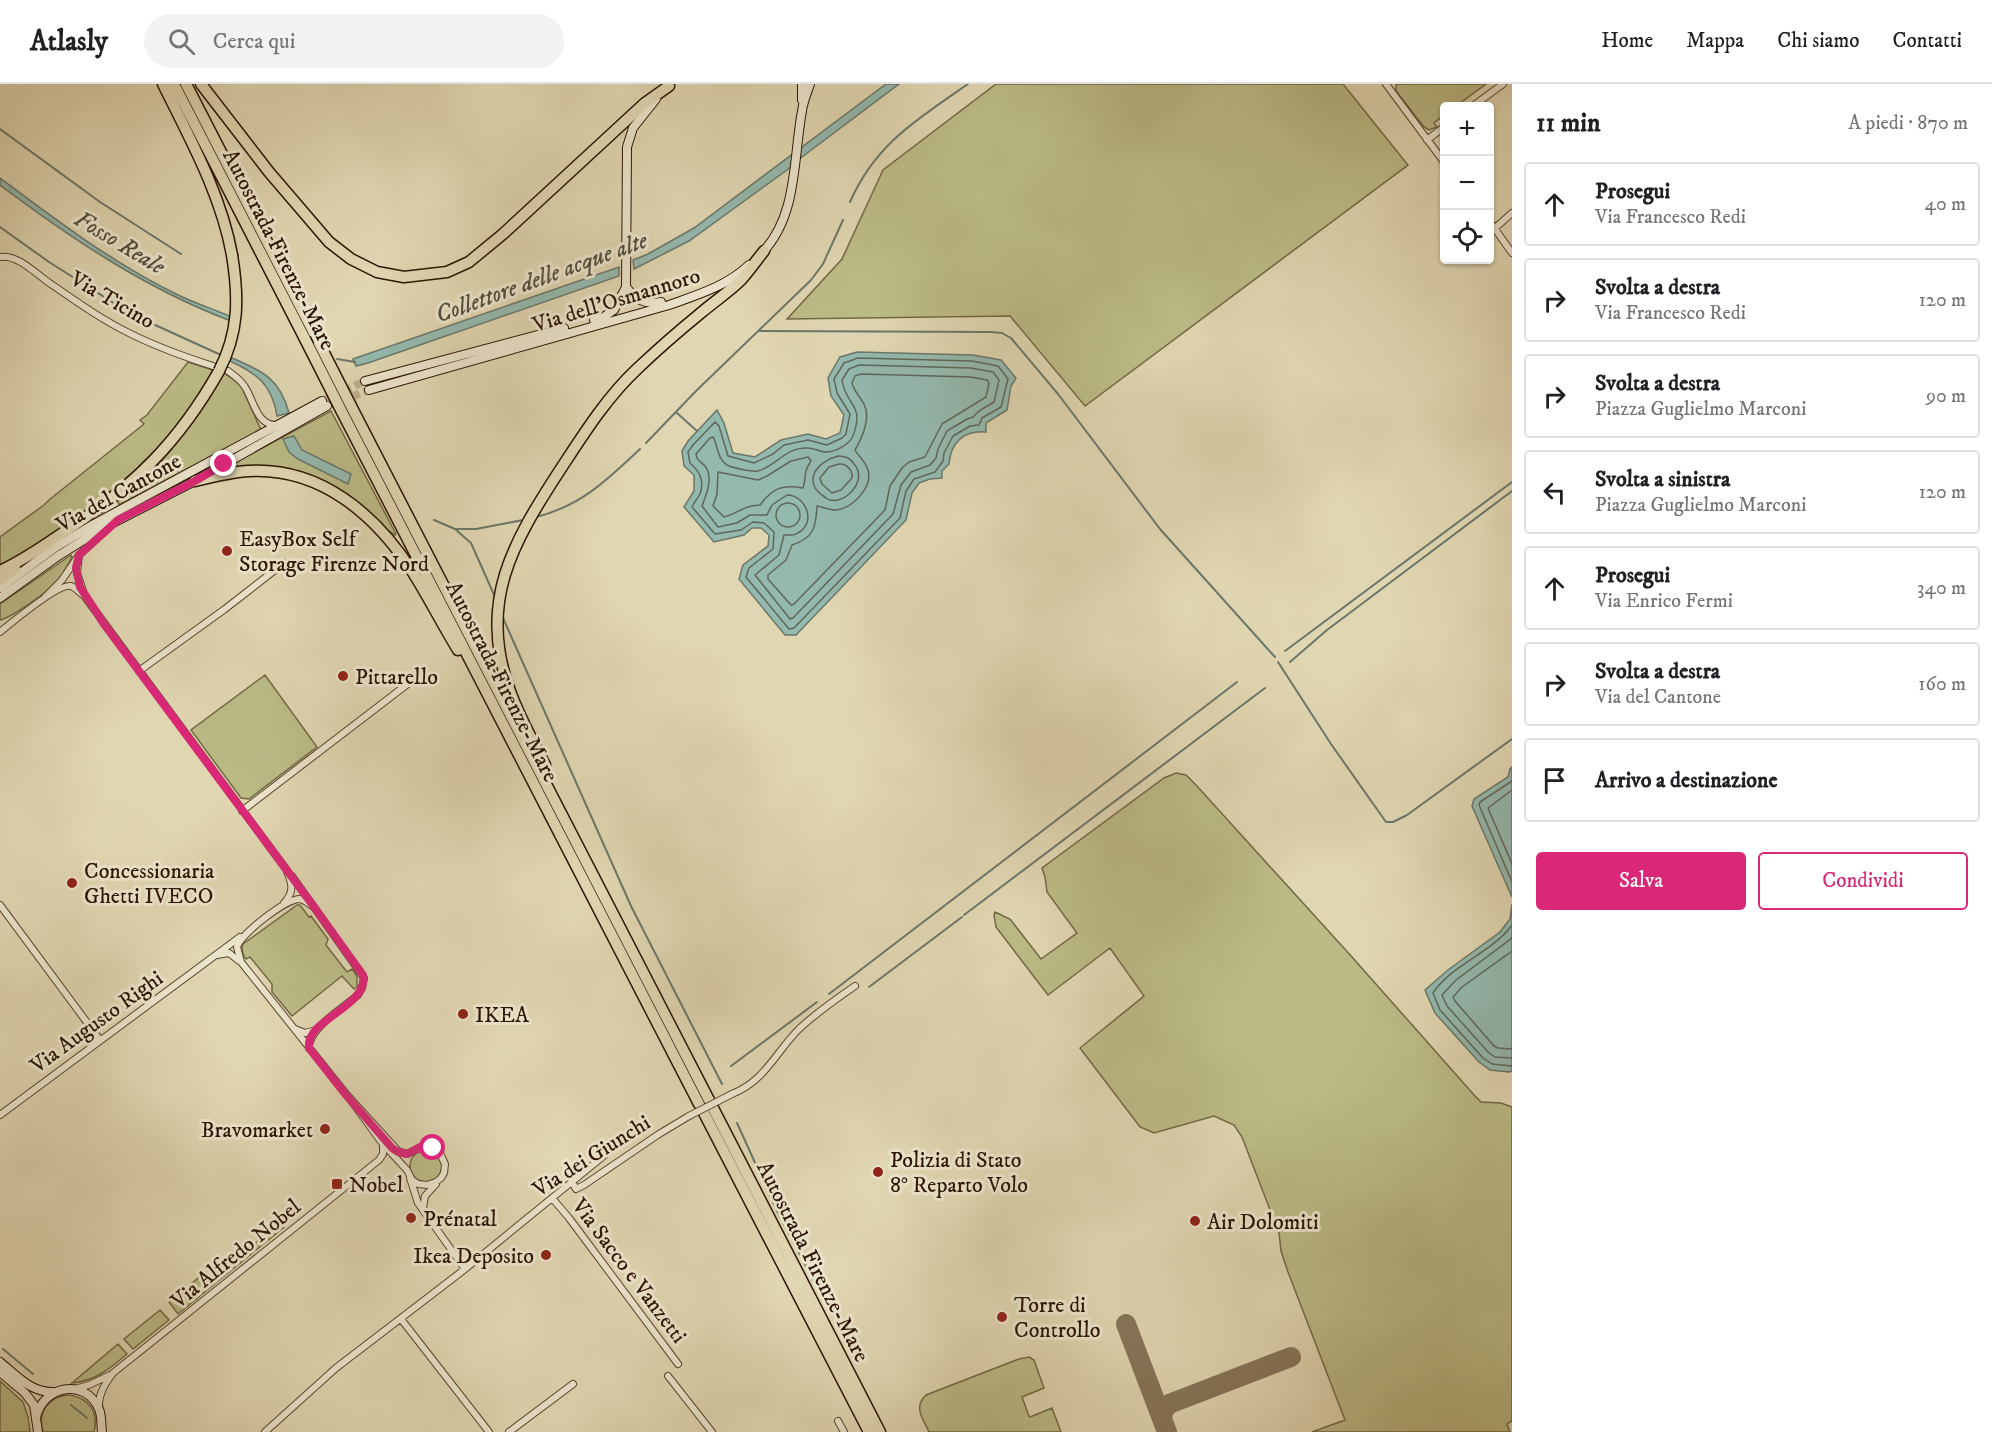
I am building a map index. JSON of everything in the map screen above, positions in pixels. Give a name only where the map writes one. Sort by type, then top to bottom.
[{"type":"highway","points":[[0,571],[31,554],[96,511],[129,486],[153,463],[187,423],[220,369],[232,337],[236,317],[237,289],[232,255],[222,216],[210,183],[163,84]]},
{"type":"highway","name":"Autostrada Firenze-Mare","points":[[174,84],[305,339],[346,408],[594,876],[869,1432]]},
{"type":"highway","name":"Autostrada Firenze-Mare","points":[[186,84],[319,344],[346,408],[499,715],[880,1432]]},
{"type":"highway","points":[[201,84],[269,172],[328,242],[351,259],[377,272],[404,278],[447,272],[469,262],[503,234],[645,103],[670,85]]},
{"type":"highway","points":[[594,876],[510,691],[499,650],[498,626],[504,573],[513,548],[533,512],[602,409],[636,370],[740,281],[764,251]]},
{"type":"highway","points":[[195,481],[246,471],[281,473],[318,483],[349,501],[383,533],[405,560],[499,715]]},
{"type":"highway","points":[[0,581],[31,554]]},
{"type":"main road","points":[[801,84],[802,109]]},
{"type":"main road","name":"Via dell'Osmannoro","points":[[670,85],[638,120],[630,136],[627,156],[626,287],[614,310],[602,318],[367,385],[669,305],[727,282],[764,251],[785,214],[793,182],[802,109],[810,84]]},
{"type":"main road","points":[[626,287],[634,296],[646,303],[691,296]]},
{"type":"main road","name":"Via del Cantone","points":[[0,588],[56,547],[98,522],[280,424],[325,404],[195,481],[118,520],[58,556],[0,598]]},
{"type":"main road","points":[[0,1362],[32,1388],[54,1392],[73,1389],[88,1395],[100,1410],[101,1430]]},
{"type":"main road","points":[[0,1372],[31,1400],[34,1405],[38,1432]]},
{"type":"main road","points":[[36,1418],[41,1404],[54,1392]]},
{"type":"street","points":[[1386,84],[1440,156]]},
{"type":"street","points":[[1478,102],[1503,84]]},
{"type":"street","points":[[1428,140],[1440,130]]},
{"type":"street","points":[[1512,213],[1494,229],[1512,253]]},
{"type":"street","name":"Via Ticino","points":[[0,257],[11,257],[68,296],[129,333],[220,369],[241,380],[261,419],[269,425],[280,424]]},
{"type":"street","name":"Via del Cantone","points":[[45,597],[66,575],[79,555],[118,520]]},
{"type":"street","points":[[79,555],[77,573],[85,597],[360,971],[364,981],[362,988],[318,1028],[310,1041],[309,1048]]},
{"type":"street","points":[[139,671],[284,563]]},
{"type":"street","name":"Via del Cantone","points":[[0,632],[45,597],[66,586],[70,586],[85,597]]},
{"type":"street","name":"Via del Cantone","points":[[0,625],[14,620]]},
{"type":"street","points":[[242,811],[422,673]]},
{"type":"street","points":[[280,908],[289,898],[292,888],[286,869]]},
{"type":"street","points":[[241,962],[237,947],[246,933],[280,908],[298,899],[312,906]]},
{"type":"street","points":[[0,905],[100,1040]]},
{"type":"street","name":"Via Augusto Righi","points":[[0,1114],[246,933]]},
{"type":"street","points":[[213,957],[226,952],[241,962],[382,1143],[407,1170]]},
{"type":"street","name":"Via dei Giunchi","points":[[265,1432],[336,1368],[465,1269],[572,1182],[576,1189],[584,1185],[658,1134],[746,1088],[759,1077],[798,1030],[855,986]]},
{"type":"street","points":[[292,1027],[305,1033],[318,1028]]},
{"type":"street","points":[[346,1095],[395,1150],[405,1154],[426,1146],[439,1152],[445,1164],[444,1173],[425,1196],[423,1208]]},
{"type":"street","points":[[382,1143],[384,1151],[379,1160],[389,1160],[399,1164]]},
{"type":"street","points":[[572,1182],[611,1150]]},
{"type":"street","points":[[412,1152],[407,1160],[407,1170],[415,1196],[465,1269]]},
{"type":"street","name":"Via Alfredo Nobel","points":[[73,1389],[89,1386],[113,1373],[379,1160]]},
{"type":"street","points":[[410,1177],[415,1182],[424,1185],[440,1180]]},
{"type":"street","name":"Via Sacco e Vanzetti","points":[[552,1198],[678,1364]]},
{"type":"street","points":[[401,1319],[489,1432]]},
{"type":"street","name":"Via Alfredo Nobel","points":[[100,1410],[99,1399],[106,1382],[113,1373]]},
{"type":"street","points":[[668,1376],[712,1432]]},
{"type":"street","points":[[509,1432],[573,1384]]},
{"type":"street","points":[[838,1421],[844,1432]]},
{"type":"green space","points":[[996,84],[1343,84],[1408,165],[1085,406],[1010,316],[787,319],[842,259],[883,170]]},
{"type":"green space","points":[[1396,84],[1486,84],[1461,102],[1440,102],[1440,118],[1434,123],[1437,127],[1429,130],[1424,127],[1396,91]]},
{"type":"green space","points":[[188,362],[213,370],[211,376],[199,398],[148,463],[130,481],[91,510],[0,567],[0,537],[44,505],[144,424],[140,420],[147,415]]},
{"type":"green space","points":[[224,373],[240,383],[261,430],[119,505],[118,500],[149,474],[177,442]]},
{"type":"green space","points":[[331,411],[395,535],[384,528],[359,503],[330,484],[311,476],[228,469],[227,467]]},
{"type":"green space","points":[[71,555],[72,557],[53,586],[21,609],[0,620],[0,604]]},
{"type":"green space","points":[[265,675],[317,747],[249,799],[241,798],[191,730]]},
{"type":"green space","points":[[1176,773],[1186,775],[1196,785],[1481,1102],[1501,1103],[1512,1107],[1512,1421],[1507,1424],[1510,1432],[1312,1432],[1345,1420],[1288,1272],[1281,1251],[1279,1233],[1242,1137],[1234,1125],[1214,1116],[1154,1133],[1140,1127],[1080,1048],[1144,996],[1110,948],[1048,995],[996,927],[995,912],[1010,919],[1041,959],[1077,933],[1047,892],[1042,868],[1164,778]]},
{"type":"green space","points":[[300,905],[309,917],[311,916],[328,939],[326,945],[347,972],[352,969],[357,976],[357,987],[354,989],[342,976],[292,1016],[272,992],[272,984],[250,957],[246,959],[242,948],[243,944]]},
{"type":"green space","points":[[426,1150],[437,1155],[442,1166],[437,1177],[426,1182],[415,1177],[410,1166],[415,1155]]},
{"type":"green space","points":[[281,1222],[284,1227],[178,1314],[169,1302],[203,1274],[209,1281]]},
{"type":"green space","points":[[160,1310],[169,1320],[133,1349],[124,1339]]},
{"type":"green space","points":[[118,1344],[127,1354],[95,1377],[72,1383]]},
{"type":"green space","points":[[1029,1357],[1034,1360],[1044,1388],[1022,1397],[1029,1416],[1052,1408],[1061,1432],[929,1432],[920,1409],[920,1404],[926,1395]]},
{"type":"green space","points":[[0,1381],[23,1402],[30,1432],[0,1432]]},
{"type":"green space","points":[[69,1395],[82,1399],[91,1407],[95,1418],[94,1432],[43,1432],[42,1418],[46,1406],[56,1398]]},
{"type":"water","points":[[886,84],[899,84],[787,170],[689,241],[634,269],[633,260],[694,228]]},
{"type":"water","points":[[0,178],[107,255],[183,297],[232,317],[231,321],[169,294],[111,261],[55,225],[0,185]]},
{"type":"water","points":[[619,267],[619,276],[368,363],[356,366],[353,359]]},
{"type":"water","points":[[857,352],[973,355],[1001,360],[1016,378],[1011,386],[1007,410],[986,423],[986,432],[966,435],[956,443],[949,464],[942,471],[942,478],[919,483],[912,493],[906,520],[796,635],[785,635],[739,579],[743,565],[768,546],[769,535],[761,528],[752,528],[744,535],[714,542],[684,507],[694,491],[694,475],[684,466],[682,451],[688,441],[717,410],[724,423],[733,453],[755,457],[781,440],[808,434],[826,439],[840,433],[844,415],[831,396],[828,378],[840,357]]},
{"type":"water","points":[[232,358],[253,367],[269,378],[281,392],[289,413],[277,416],[275,405],[267,388],[256,376],[230,361]]},
{"type":"water","points":[[294,436],[302,450],[351,474],[348,484],[298,459],[289,452],[283,439]]},
{"type":"water","points":[[1512,767],[1512,897],[1472,806],[1474,799],[1508,777]]},
{"type":"water","points":[[1512,904],[1512,1071],[1509,1072],[1490,1070],[1479,1062],[1435,1013],[1425,990],[1500,932],[1510,919]]},
{"type":"waterway","points":[[850,202],[860,181],[886,148],[916,121],[968,84]]},
{"type":"waterway","points":[[0,129],[100,202],[181,254]]},
{"type":"waterway","points":[[646,443],[697,390],[811,280],[823,264],[843,220]]},
{"type":"waterway","points":[[0,227],[49,262],[131,314],[221,355]]},
{"type":"waterway","points":[[759,331],[991,332],[1002,333],[1011,338],[1058,394],[1160,529],[1275,657]]},
{"type":"waterway","name":"Fosso Reale","points":[[337,359],[355,362]]},
{"type":"waterway","points":[[677,413],[697,431]]},
{"type":"waterway","points":[[536,517],[580,499],[640,449]]},
{"type":"waterway","points":[[1285,651],[1512,482]]},
{"type":"waterway","points":[[1290,662],[1327,630],[1512,491]]},
{"type":"waterway","points":[[434,520],[455,529],[471,543],[495,597]]},
{"type":"waterway","points":[[455,529],[476,529],[523,520]]},
{"type":"waterway","points":[[503,618],[631,906],[722,1084]]},
{"type":"waterway","points":[[1278,662],[1331,744],[1386,822],[1393,822],[1407,815],[1512,739]]},
{"type":"waterway","points":[[829,994],[1237,682]]},
{"type":"waterway","points":[[964,915],[1265,688]]},
{"type":"waterway","points":[[869,987],[962,917]]},
{"type":"waterway","points":[[731,1066],[817,1002]]},
{"type":"waterway","points":[[737,1123],[777,1211],[817,1287]]},
{"type":"waterway","points":[[3,1349],[33,1374]]},
{"type":"waterway","points":[[71,1405],[87,1418]]},
{"type":"taxiway","points":[[1126,1324],[1167,1432]]},
{"type":"taxiway","points":[[1162,1419],[1163,1411],[1169,1404],[1291,1357]]},
{"type":"tunnel","points":[[322,401],[365,381]]},
{"type":"tunnel","points":[[341,401],[369,390]]},
{"type":"place","name":"EasyBox Self Storage Firenze Nord","points":[[227,551]]},
{"type":"place","name":"Pittarello","points":[[343,676]]},
{"type":"place","name":"Concessionaria Ghetti IVECO","points":[[72,883]]},
{"type":"place","name":"IKEA","points":[[463,1014]]},
{"type":"place","name":"Bravomarket","points":[[325,1129]]},
{"type":"place","name":"Polizia di Stato 8° Reparto Volo","points":[[878,1172]]},
{"type":"place","name":"Nobel","points":[[337,1184]]},
{"type":"place","name":"Prénatal","points":[[411,1218]]},
{"type":"place","name":"Air Dolomiti","points":[[1195,1221]]},
{"type":"place","name":"Ikea Deposito","points":[[546,1255]]},
{"type":"place","name":"Torre di Controllo","points":[[1002,1317]]},
{"type":"route","points":[[224,464],[118,520],[79,555],[76,568],[78,582],[85,597],[104,624],[363,975],[363,986],[358,994],[316,1030],[311,1037],[309,1048],[346,1095],[395,1150],[407,1154],[420,1147],[433,1148]]},
{"type":"water label","name":"Collettore delle acque alte","points":[[541,277]]}]
